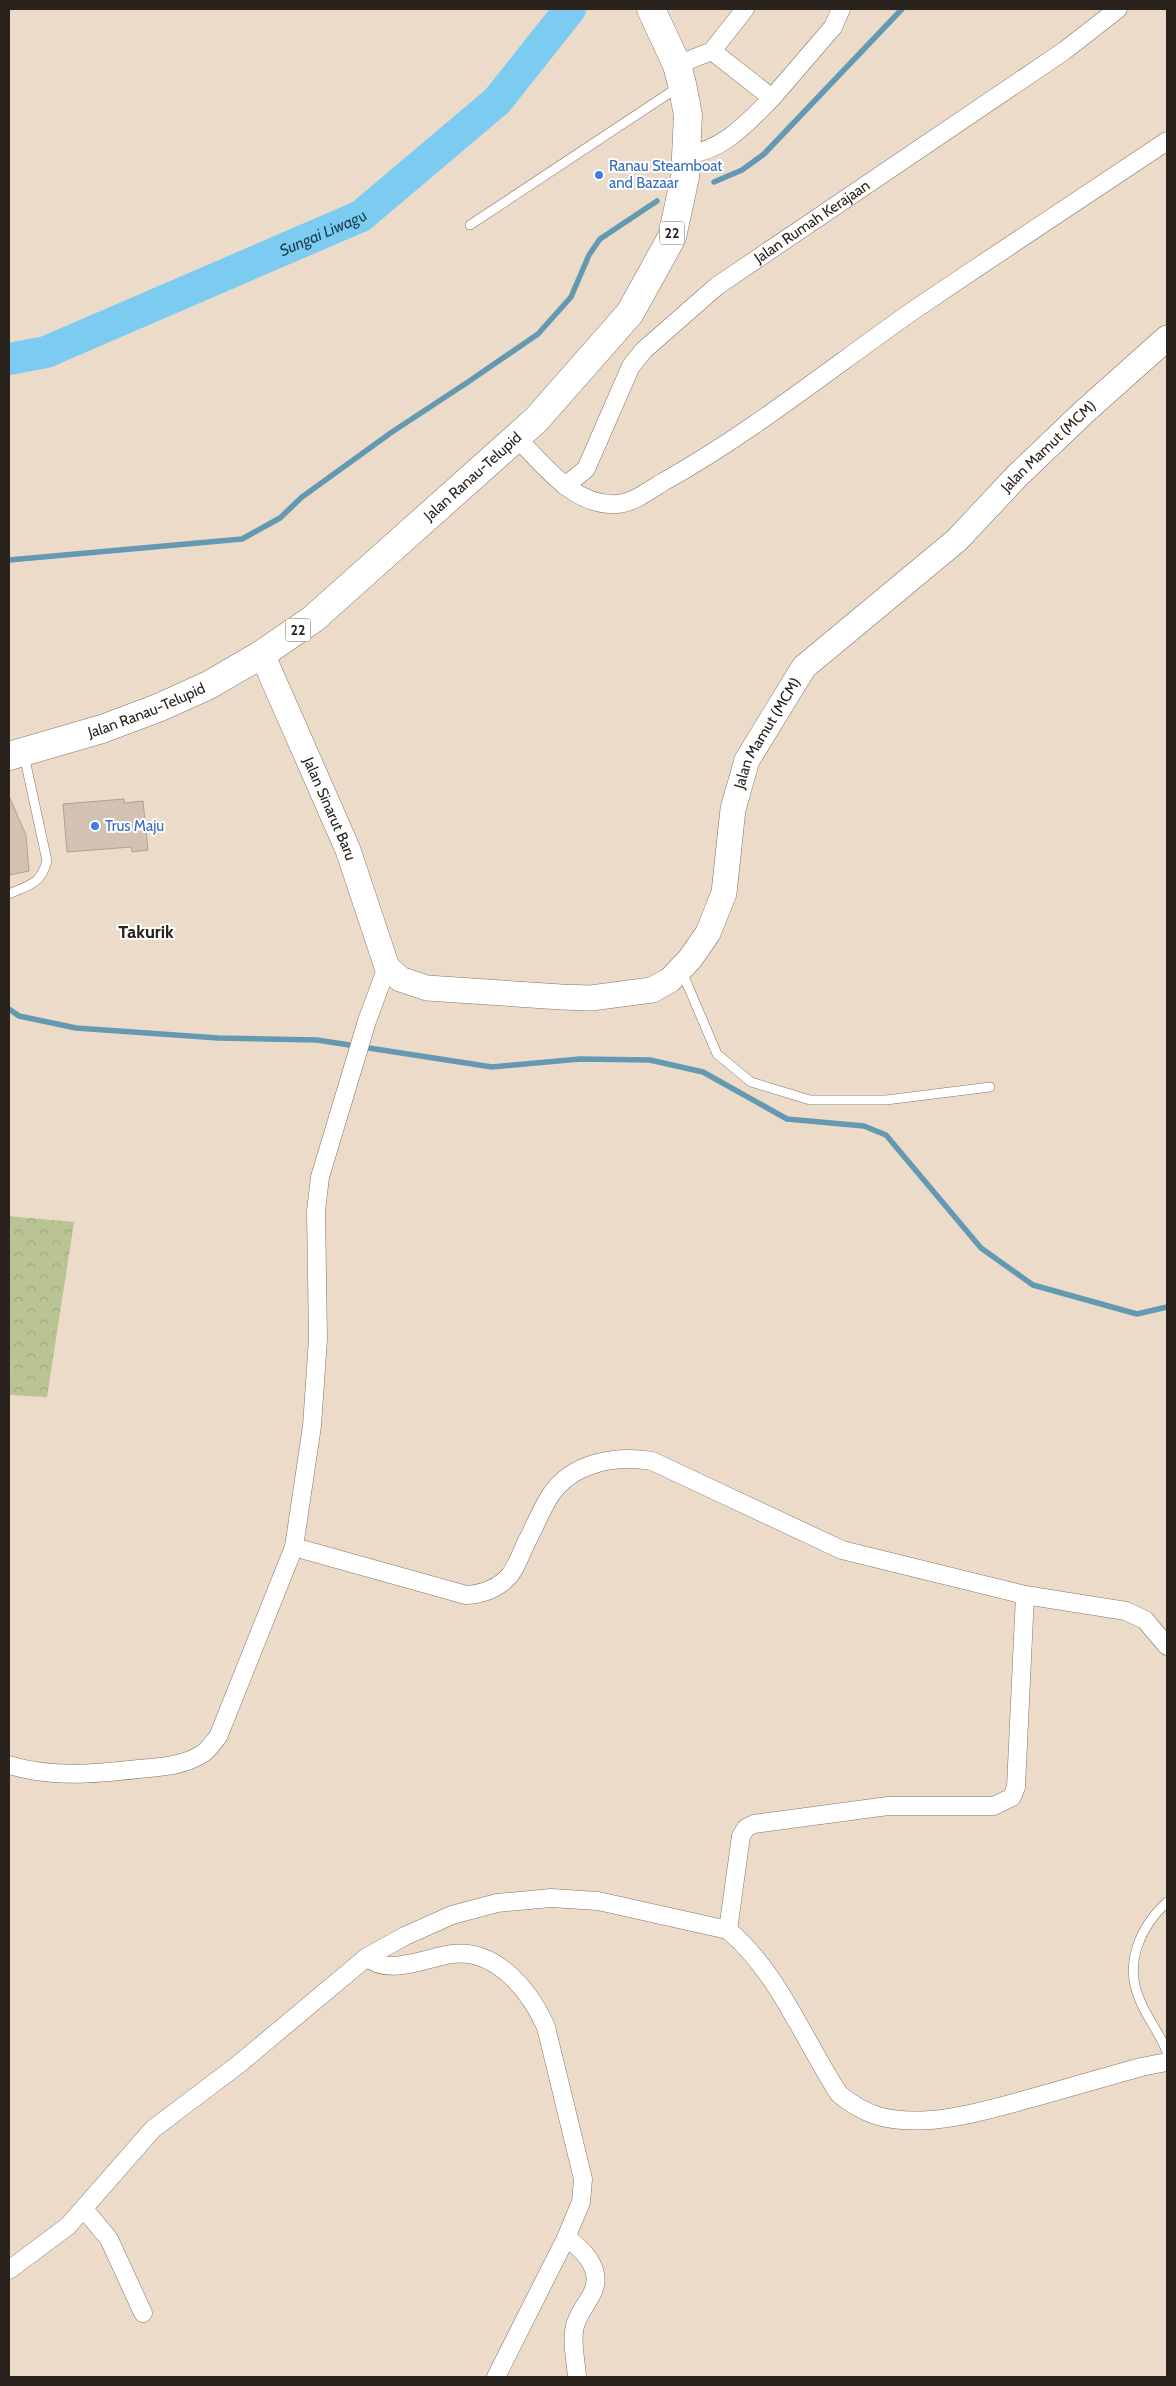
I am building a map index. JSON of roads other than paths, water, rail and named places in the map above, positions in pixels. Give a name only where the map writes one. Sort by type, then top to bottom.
[{"type":"highway","name":"Jalan Ranau-Telupid","points":[[16,754],[102,729],[158,708],[209,685],[262,654],[313,619],[536,420],[630,313],[672,236],[685,177],[688,115],[680,75],[651,9]]},
{"type":"street","points":[[680,75],[712,51],[745,9]]},
{"type":"street","points":[[686,154],[700,153],[736,135],[772,98],[833,27],[841,9]]},
{"type":"street","name":"Jalan Rumah Kerajaan","points":[[565,486],[586,469],[630,366],[644,350],[717,286],[1064,51],[1118,9]]},
{"type":"street","points":[[712,51],[772,98]]},
{"type":"street","points":[[516,437],[565,486],[579,496],[602,504],[620,504],[684,471],[914,310],[1167,141]]},
{"type":"street","name":"Jalan Mamut (MCM)","points":[[386,967],[400,979],[427,988],[591,998],[652,990],[670,980],[681,969],[708,933],[724,894],[733,809],[747,760],[804,667],[957,540],[1057,438],[1167,338]]},
{"type":"street","name":"Jalan Sinarut Baru","points":[[262,654],[348,850],[386,967]]},
{"type":"street","points":[[9,1765],[54,1774],[87,1775],[168,1766],[187,1762],[205,1753],[218,1737],[294,1547],[312,1426],[315,1385],[318,1339],[316,1211],[320,1177],[386,967]]},
{"type":"street","points":[[294,1547],[466,1595],[483,1594],[498,1586],[510,1574],[550,1495],[564,1480],[585,1468],[607,1460],[630,1458],[652,1461],[842,1550],[1025,1595],[1126,1611],[1144,1620],[1167,1646]]},
{"type":"street","points":[[728,1930],[741,1836],[746,1828],[754,1824],[888,1806],[994,1806],[1012,1797],[1016,1788],[1025,1595]]},
{"type":"street","points":[[9,2270],[52,2240],[84,2210],[134,2148],[153,2129],[239,2064],[368,1957],[405,1936],[452,1915],[497,1904],[551,1898],[598,1901],[728,1930],[742,1941],[768,1974],[839,2094],[854,2106],[876,2115],[902,2119],[928,2119],[971,2115],[1141,2067],[1167,2062]]},
{"type":"street","points":[[368,1957],[372,1962],[381,1965],[394,1965],[454,1953],[491,1960],[517,1983],[537,2006],[546,2027],[583,2179],[581,2202],[566,2238],[496,2377]]},
{"type":"street","points":[[84,2210],[110,2239],[143,2313]]},
{"type":"street","points":[[566,2238],[579,2246],[588,2258],[596,2280],[594,2290],[578,2317],[574,2330],[577,2377]]},
{"type":"lane","points":[[470,225],[680,75]]},
{"type":"lane","points":[[9,894],[38,881],[43,874],[47,861],[16,754]]},
{"type":"lane","points":[[681,969],[718,1054],[751,1082],[810,1100],[886,1100],[990,1087]]},
{"type":"lane","points":[[1167,1902],[1142,1933],[1133,1966],[1134,1982],[1139,1999],[1163,2040],[1167,2052]]},
{"type":"waterway","name":"Sungai Liwagu","points":[[9,359],[46,352],[361,216],[497,101],[570,9]]},
{"type":"waterway","points":[[714,182],[742,170],[764,154],[902,9]]},
{"type":"waterway","points":[[9,560],[242,539],[280,518],[302,497],[392,432],[538,334],[571,297],[589,255],[600,239],[657,201]]},
{"type":"waterway","points":[[9,1009],[19,1016],[76,1028],[218,1038],[317,1040],[492,1067],[580,1059],[650,1060],[703,1072],[787,1119],[864,1126],[886,1135],[981,1248],[1033,1285],[1137,1314],[1167,1307]]},
{"type":"place","name":"Ranau Steamboat and Bazaar","points":[[599,175]]},
{"type":"place","name":"Trus Maju","points":[[95,826]]},
{"type":"district","name":"Takurik","points":[[146,932]]}]
